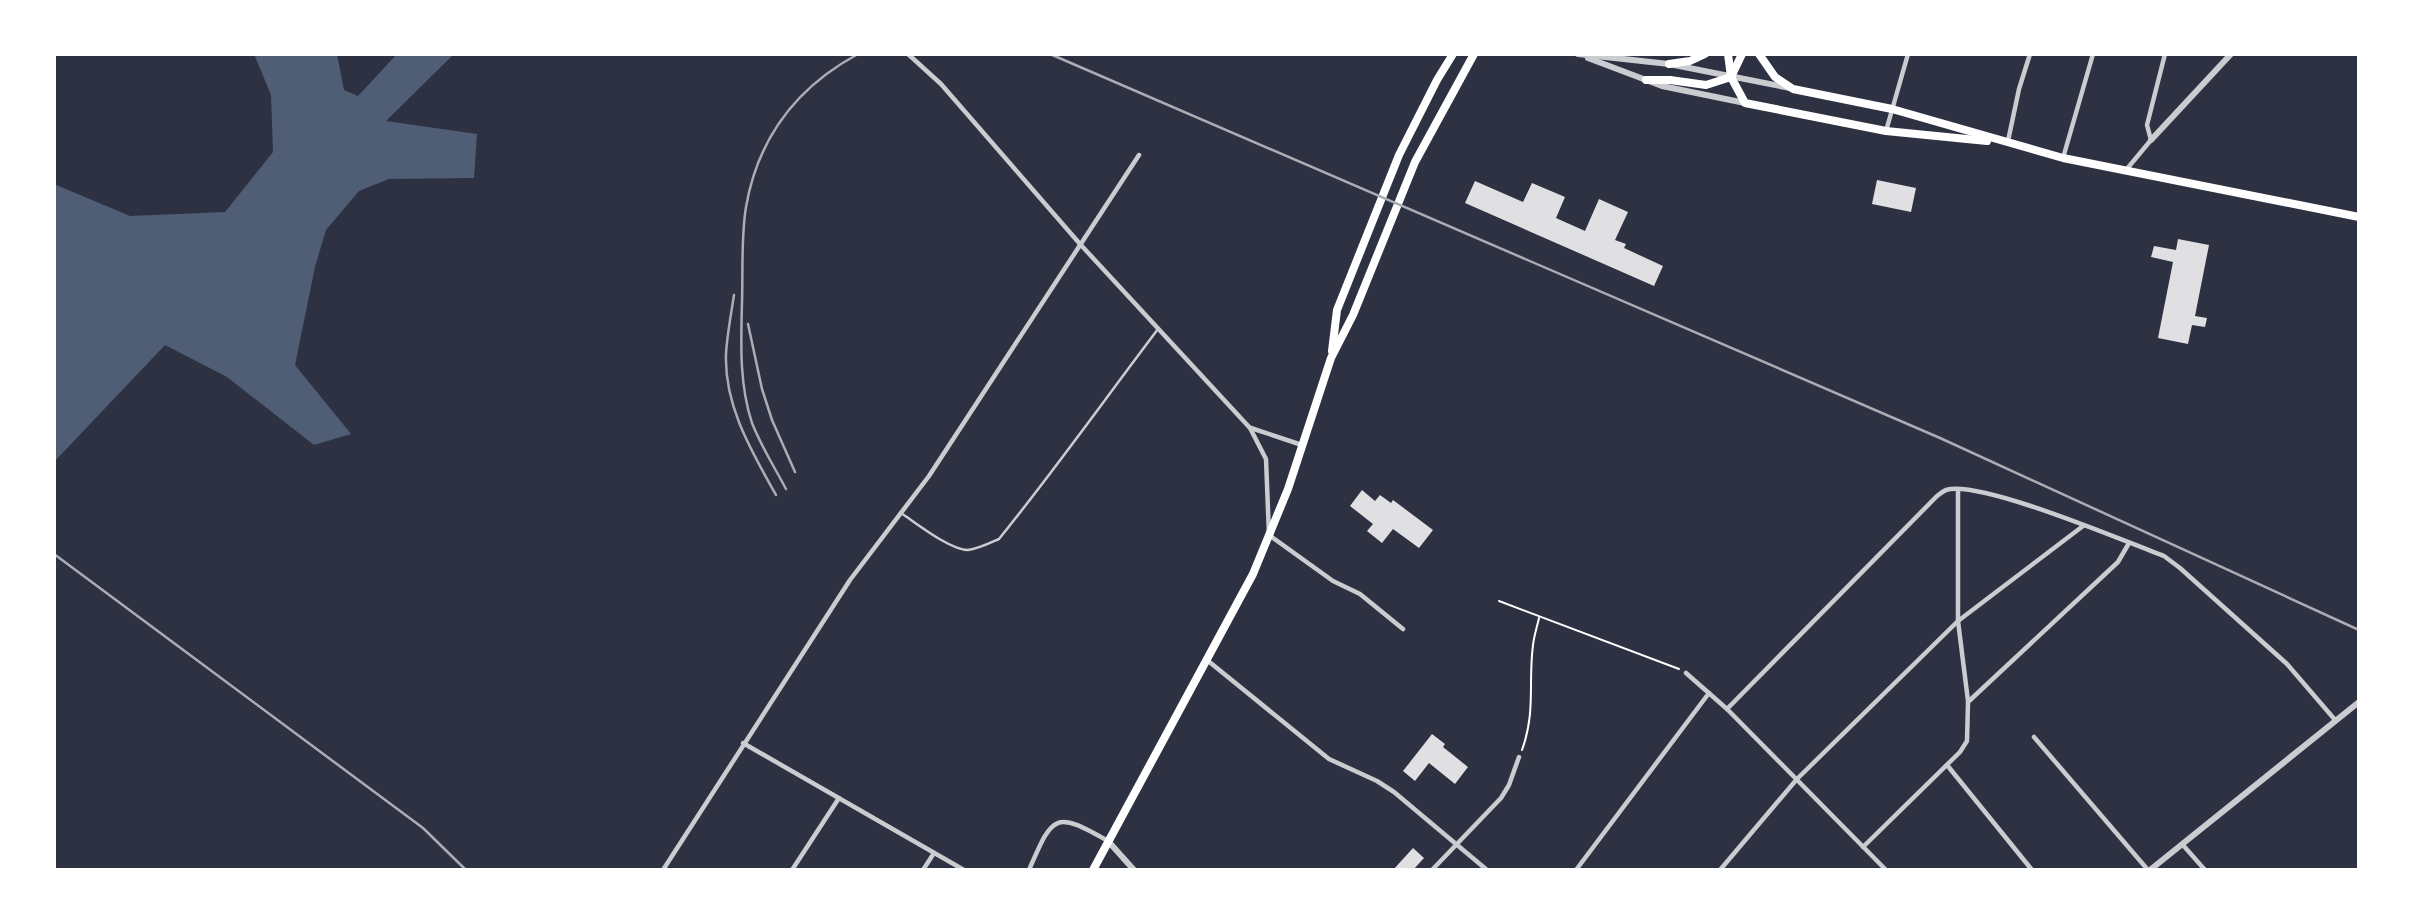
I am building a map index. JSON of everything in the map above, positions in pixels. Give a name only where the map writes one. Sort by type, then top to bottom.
[{"type":"main road","points":[[1331,358],[1338,310],[1399,155],[1453,54]]},
{"type":"main road","points":[[1093,870],[1252,574],[1288,489],[1331,358],[1353,315],[1415,162],[1474,54]]},
{"type":"main road","points":[[1669,64],[1690,61],[1705,54]]},
{"type":"main road","points":[[1728,54],[1731,77],[1745,103],[1886,131],[2007,144]]},
{"type":"main road","points":[[1646,80],[1670,79],[1706,85],[1731,77],[1742,54]]},
{"type":"main road","points":[[1759,54],[1776,77],[1793,89],[1892,109],[2063,158],[2359,217]]},
{"type":"street","points":[[908,54],[941,84],[1080,244],[1250,428],[1266,459],[1269,535],[1333,581],[1360,594],[1403,629]]},
{"type":"street","points":[[1578,54],[1669,64],[1793,89]]},
{"type":"street","points":[[1578,54],[1662,86],[1745,103]]},
{"type":"street","points":[[1886,131],[1908,54]]},
{"type":"street","points":[[2007,144],[2030,54]]},
{"type":"street","points":[[2063,158],[2093,54]]},
{"type":"street","points":[[2151,140],[2147,125],[2165,54]]},
{"type":"street","points":[[2125,170],[2231,54]]},
{"type":"street","points":[[663,870],[850,580],[929,476],[1139,155]]},
{"type":"street","points":[[1250,428],[1302,445]]},
{"type":"street","points":[[1863,847],[1947,765],[1967,741],[1968,702],[1958,621],[1958,489]]},
{"type":"street","points":[[1727,709],[1937,496],[1946,490],[1958,489],[1986,492],[2164,556],[2287,664],[2336,721]]},
{"type":"street","points":[[1720,870],[1797,779],[1958,621],[2084,526]]},
{"type":"street","points":[[1968,702],[2118,562],[2129,543]]},
{"type":"street","points":[[1206,659],[1329,759],[1377,781],[1394,792],[1487,870]]},
{"type":"street","points":[[1686,673],[1727,709],[1885,870]]},
{"type":"street","points":[[1576,870],[1709,693]]},
{"type":"street","points":[[2034,737],[2149,870],[2359,702]]},
{"type":"street","points":[[743,743],[964,870]]},
{"type":"street","points":[[1432,870],[1501,798],[1519,757]]},
{"type":"street","points":[[1947,765],[2032,870]]},
{"type":"street","points":[[792,870],[839,798]]},
{"type":"street","points":[[1029,870],[1045,834],[1057,824],[1068,821],[1108,841],[1134,870]]},
{"type":"street","points":[[2182,844],[2205,870]]},
{"type":"street","points":[[923,870],[934,852]]},
{"type":"lane","points":[[901,513],[937,538],[967,550],[999,538],[1053,472],[1075,438],[1158,329]]},
{"type":"path","points":[[1499,601],[1686,673]]},
{"type":"path","points":[[1519,757],[1528,733],[1532,700],[1532,648],[1539,617]]},
{"type":"water","points":[[254,54],[337,54],[344,90],[358,96],[397,54],[454,54],[386,121],[477,134],[474,178],[389,179],[359,191],[326,230],[315,267],[295,365],[351,434],[314,445],[227,377],[165,345],[54,462],[54,184],[130,216],[225,212],[273,152],[271,95]]},
{"type":"building","points":[[1877,180],[1916,188],[1911,212],[1872,204]]},
{"type":"building","points":[[1475,181],[1523,202],[1532,183],[1565,197],[1556,218],[1585,231],[1599,199],[1628,212],[1615,240],[1626,244],[1624,248],[1663,266],[1654,286],[1465,203]]},
{"type":"building","points":[[2178,239],[2209,245],[2195,316],[2207,318],[2205,327],[2192,325],[2188,344],[2158,338],[2173,262],[2151,257],[2154,246],[2176,250]]},
{"type":"building","points":[[1362,490],[1375,501],[1380,495],[1391,503],[1393,500],[1433,530],[1419,548],[1393,529],[1382,543],[1367,531],[1373,524],[1350,506]]},
{"type":"building","points":[[1432,734],[1445,744],[1443,747],[1468,767],[1455,784],[1429,763],[1415,781],[1403,771]]},
{"type":"building","points":[[1413,848],[1424,858],[1413,870],[1393,870]]},
{"type":"railway","points":[[786,489],[752,423],[745,393],[741,332],[746,207],[760,159],[784,117],[816,82],[858,54]]},
{"type":"railway","points":[[1050,54],[1940,438],[2359,630]]},
{"type":"railway","points":[[734,295],[726,354],[730,392],[741,428],[776,495]]},
{"type":"railway","points":[[748,324],[762,389],[772,420],[795,472]]},
{"type":"railway","points":[[54,554],[423,828],[466,870]]}]
